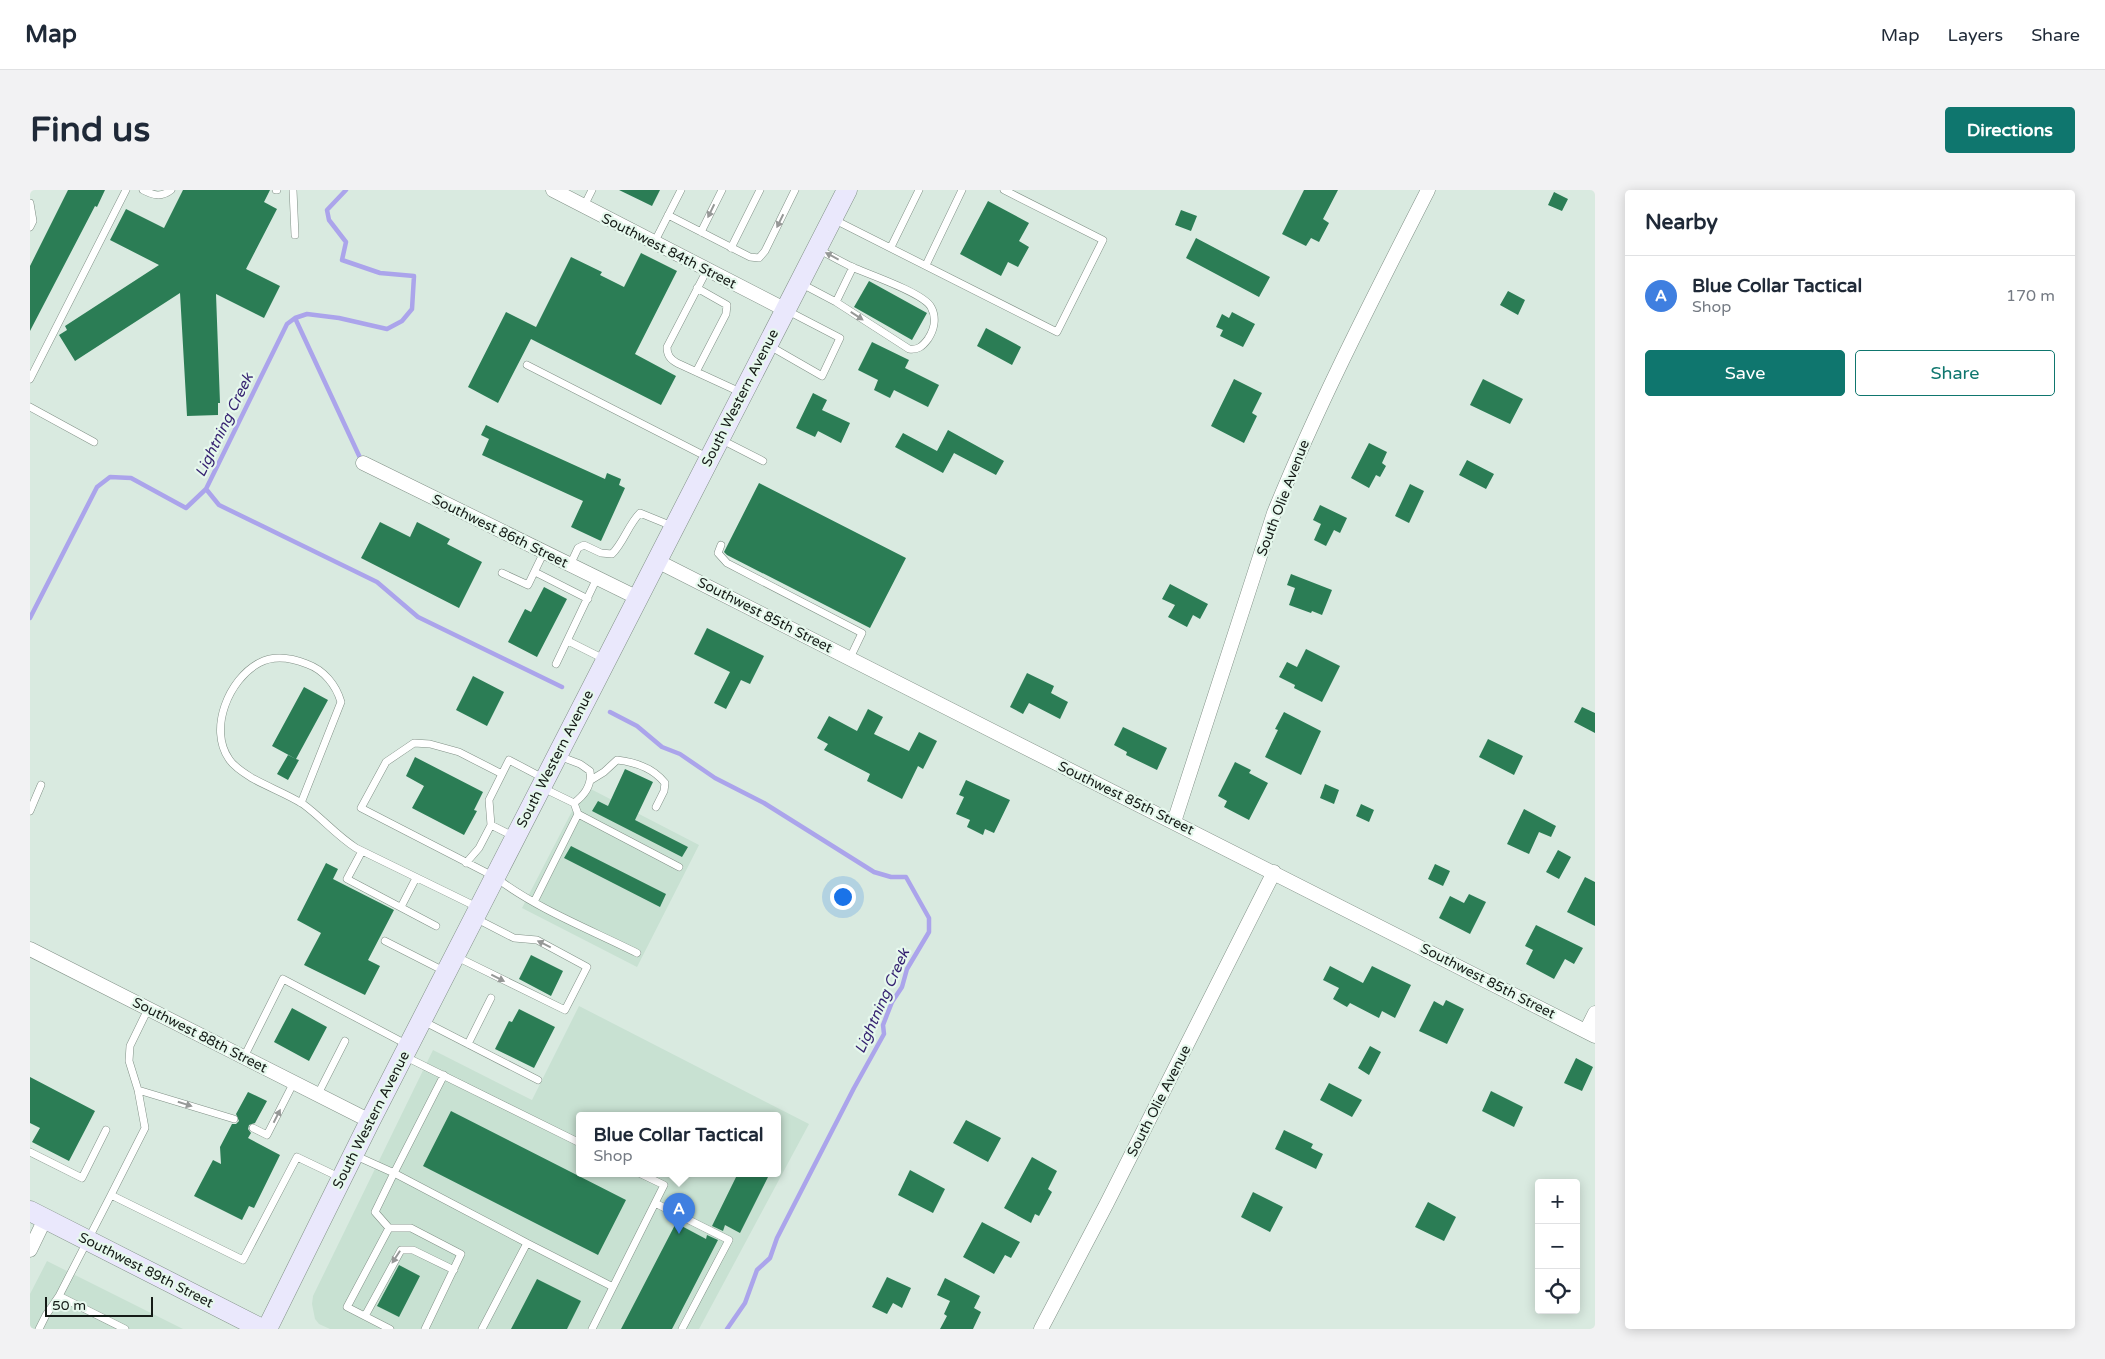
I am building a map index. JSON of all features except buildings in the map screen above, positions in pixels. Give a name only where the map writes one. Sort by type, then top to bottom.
[{"type":"main road","name":"South Western Avenue","points":[[267,1329],[370,1121],[847,190]]},
{"type":"main road","name":"Southwest 89th Street","points":[[38,1215],[262,1329]]},
{"type":"street","name":"Southwest 84th Street","points":[[553,190],[786,310]]},
{"type":"street","name":"South Olie Avenue","points":[[1174,822],[1274,513],[1326,395],[1428,190]]},
{"type":"street","name":"Southwest 86th Street","points":[[363,463],[638,598]]},
{"type":"street","name":"Southwest 85th Street","points":[[657,561],[1274,872],[1590,1034]]},
{"type":"street","name":"South Olie Avenue","points":[[1041,1329],[1274,872]]},
{"type":"street","name":"Southwest 88th Street","points":[[30,949],[370,1121]]},
{"type":"street","points":[[1590,1034],[1595,1014]]},
{"type":"street","points":[[30,1250],[38,1215]]},
{"type":"lane","points":[[30,379],[126,190]]},
{"type":"lane","points":[[143,190],[153,195],[161,196],[171,190]]},
{"type":"lane","points":[[293,190],[295,236]]},
{"type":"lane","points":[[584,207],[592,190]]},
{"type":"lane","points":[[654,243],[681,190]]},
{"type":"lane","points":[[701,232],[722,190]]},
{"type":"lane","points":[[731,248],[760,190]]},
{"type":"lane","points":[[668,215],[750,257],[759,258],[765,251],[795,190]]},
{"type":"lane","points":[[890,247],[918,190]]},
{"type":"lane","points":[[926,265],[962,190]]},
{"type":"lane","points":[[832,218],[1057,332],[1103,240],[1004,190]]},
{"type":"lane","points":[[30,203],[33,221],[30,227]]},
{"type":"lane","points":[[800,283],[836,302],[909,349],[916,350],[924,345],[931,334],[935,319],[931,305],[921,297],[853,267],[817,248]]},
{"type":"lane","points":[[836,302],[853,267]]},
{"type":"lane","points":[[707,270],[667,347],[670,359],[743,394]]},
{"type":"lane","points":[[696,372],[726,314],[727,305],[697,288]]},
{"type":"lane","points":[[768,345],[822,376],[840,338],[786,310]]},
{"type":"lane","points":[[527,366],[710,459]]},
{"type":"lane","points":[[30,407],[94,442]]},
{"type":"lane","points":[[720,439],[762,461]]},
{"type":"lane","points":[[570,565],[578,548],[584,545],[601,553],[612,554],[619,547],[634,520],[640,514],[674,527]]},
{"type":"lane","points":[[720,545],[718,553],[728,564],[862,633],[850,658]]},
{"type":"lane","points":[[502,573],[528,585],[544,552]]},
{"type":"lane","points":[[535,572],[588,599]]},
{"type":"lane","points":[[556,664],[597,578]]},
{"type":"lane","points":[[568,641],[606,660]]},
{"type":"lane","points":[[302,803],[341,702],[337,690],[328,678],[314,666],[294,659],[276,658],[260,662],[248,670],[239,680],[225,706],[221,722],[221,740],[228,758],[239,770],[302,803],[318,816],[338,837],[477,913],[514,938],[537,940],[587,967],[565,1010],[450,964],[384,941]]},
{"type":"lane","points":[[502,774],[459,752],[430,744],[414,743],[386,762],[361,808],[495,878],[534,902],[637,953]]},
{"type":"lane","points":[[557,756],[580,764],[590,771],[591,780]]},
{"type":"lane","points":[[466,863],[479,848],[491,824],[489,800],[509,760],[574,803],[578,814],[679,867]]},
{"type":"lane","points":[[574,803],[582,797],[591,780],[604,772],[617,760],[636,764],[659,776],[665,783],[664,791],[656,807]]},
{"type":"lane","points":[[30,811],[41,785]]},
{"type":"lane","points":[[534,902],[578,814]]},
{"type":"lane","points":[[491,824],[515,837]]},
{"type":"lane","points":[[362,851],[347,879],[436,926]]},
{"type":"lane","points":[[400,907],[416,878]]},
{"type":"lane","points":[[244,1057],[283,979],[406,1051],[444,1076],[576,1141]]},
{"type":"lane","points":[[468,1044],[491,998]]},
{"type":"lane","points":[[39,1329],[59,1296],[145,1128],[138,1090],[129,1061],[130,1046],[148,1009]]},
{"type":"lane","points":[[422,1020],[538,1080]]},
{"type":"lane","points":[[318,1094],[345,1041]]},
{"type":"lane","points":[[426,1329],[461,1254],[411,1228],[389,1228],[375,1212],[444,1076]]},
{"type":"lane","points":[[253,1128],[267,1135],[294,1082]]},
{"type":"lane","points":[[138,1090],[234,1119]]},
{"type":"lane","points":[[30,1152],[82,1178],[106,1130]]},
{"type":"lane","points":[[353,1155],[394,1173],[613,1287]]},
{"type":"lane","points":[[111,1195],[243,1260],[297,1157],[342,1178]]},
{"type":"lane","points":[[592,1329],[664,1185],[647,1177]]},
{"type":"lane","points":[[655,1203],[729,1240],[682,1329]]},
{"type":"lane","points":[[389,1228],[347,1307],[390,1329]]},
{"type":"lane","points":[[482,1329],[527,1243]]},
{"type":"lane","points":[[364,1316],[401,1250],[413,1250],[454,1270]]},
{"type":"lane","points":[[59,1296],[125,1329]]},
{"type":"shaded area","points":[[585,786],[699,845],[637,967],[522,908]]},
{"type":"shaded area","points":[[579,1006],[809,1124],[781,1176],[781,1112],[576,1112],[576,1177],[781,1177],[699,1329],[330,1329],[319,1324],[315,1319],[312,1304],[313,1296],[433,1050],[532,1100]]},
{"type":"shaded area","points":[[47,1261],[183,1329],[30,1329],[30,1294]]},
{"type":"waterway","name":"Lightning Creek","points":[[30,618],[97,487],[110,477],[131,478],[186,508],[206,489],[287,324],[295,318],[307,314],[339,318],[387,329],[402,321],[412,309],[414,276],[380,273],[342,260],[346,242],[329,220],[327,210],[346,190]]},
{"type":"waterway","points":[[295,318],[362,462]]},
{"type":"waterway","name":"Lightning Creek","points":[[206,489],[219,505],[377,582],[418,617],[562,687]]},
{"type":"waterway","name":"Lightning Creek","points":[[610,712],[637,726],[662,747],[680,754],[715,778],[764,803],[874,872],[891,877],[906,877],[929,918],[929,932],[907,969],[902,987],[892,1002],[883,1025],[884,1034],[777,1238],[770,1258],[757,1270],[745,1303],[727,1329]]},
{"type":"place","name":"Blue Collar Tactical","points":[[679,1234]]}]
